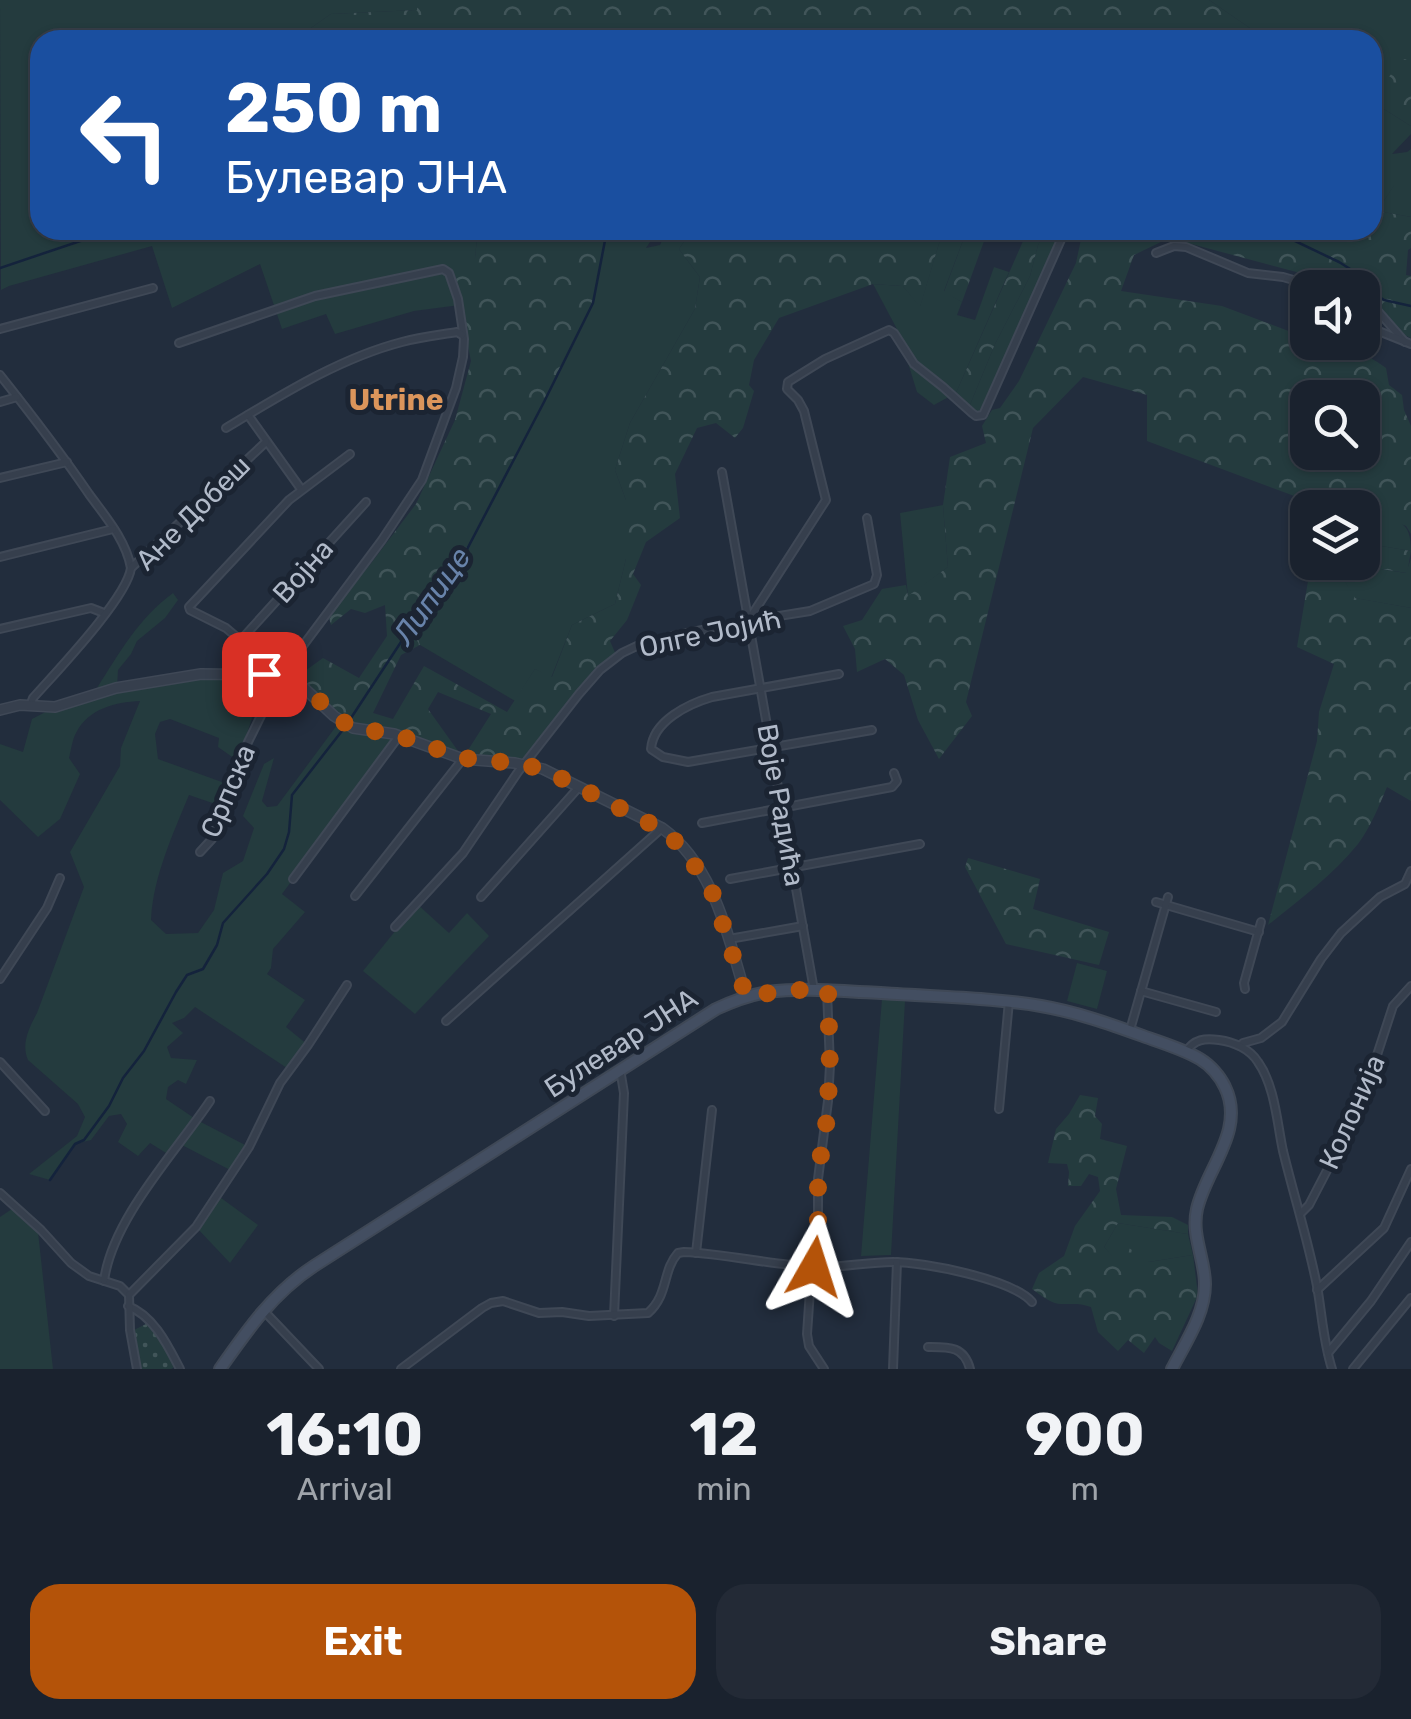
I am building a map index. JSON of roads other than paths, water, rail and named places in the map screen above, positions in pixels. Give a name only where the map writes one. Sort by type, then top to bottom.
[{"type":"main road","name":"Булевар ЈНА","points":[[220,1369],[263,1310],[298,1277],[716,1009],[746,996],[784,990],[828,990],[1009,1002],[1062,1010],[1186,1052],[1207,1064],[1225,1086],[1232,1120],[1195,1217],[1205,1283],[1201,1308],[1172,1369]]},
{"type":"street","points":[[748,620],[826,500],[804,411],[787,390],[788,382],[824,359],[889,330],[914,364],[972,413],[983,415],[1061,240]]},
{"type":"street","points":[[1156,253],[1174,246],[1186,247],[1248,273],[1290,280]]},
{"type":"street","name":"Српска","points":[[179,343],[316,296],[443,269],[454,286],[462,335],[456,388],[418,487],[281,675],[248,742],[215,831],[200,852]]},
{"type":"street","points":[[0,329],[153,288]]},
{"type":"street","points":[[1380,313],[1408,343]]},
{"type":"street","name":"Ане Добеш","points":[[226,428],[372,352],[412,340],[456,332],[462,335]]},
{"type":"street","points":[[1380,332],[1408,343]]},
{"type":"street","points":[[0,375],[113,528],[132,568]]},
{"type":"street","points":[[0,402],[17,398]]},
{"type":"street","name":"Ане Добеш","points":[[30,706],[128,580],[132,568],[266,442],[248,415]]},
{"type":"street","points":[[266,442],[300,489]]},
{"type":"street","points":[[350,454],[300,489],[189,606],[190,610],[226,628],[346,725],[400,736],[463,758],[543,769],[662,828],[706,882],[717,904],[746,996]]},
{"type":"street","points":[[0,478],[67,462]]},
{"type":"street","name":"Воје Радића","points":[[722,472],[814,990]]},
{"type":"street","name":"Војна","points":[[240,641],[366,502]]},
{"type":"street","name":"Олге Јојић","points":[[395,928],[463,853],[524,765],[600,670],[622,653],[656,639],[810,612],[874,584],[877,574],[867,518]]},
{"type":"street","points":[[0,557],[113,528]]},
{"type":"street","points":[[0,629],[91,608],[104,612]]},
{"type":"street","points":[[0,710],[20,705],[55,707],[116,688],[200,674],[281,675]]},
{"type":"street","points":[[839,674],[712,697],[686,706],[663,725],[650,743],[651,749],[682,762],[872,730]]},
{"type":"street","points":[[294,879],[400,736]]},
{"type":"street","points":[[355,896],[463,758]]},
{"type":"street","points":[[702,822],[892,788],[897,781],[894,772]]},
{"type":"street","points":[[481,897],[579,787]]},
{"type":"street","points":[[446,1021],[662,828]]},
{"type":"street","points":[[730,878],[920,844]]},
{"type":"street","points":[[1240,1046],[1261,1038],[1282,1022],[1320,959],[1341,933],[1372,904],[1405,884],[1411,871]]},
{"type":"street","points":[[0,979],[47,908],[60,878]]},
{"type":"street","points":[[1130,1032],[1163,901],[1259,932]]},
{"type":"street","points":[[1245,989],[1261,922]]},
{"type":"street","points":[[728,939],[803,926]]},
{"type":"street","name":"Колонија","points":[[1301,1212],[1309,1204],[1360,1106],[1394,1006],[1411,984]]},
{"type":"street","points":[[138,1369],[130,1330],[129,1295],[196,1227],[255,1136],[280,1083],[347,986]]},
{"type":"street","points":[[824,1369],[808,1343],[818,1234],[818,1172],[830,1070],[828,990]]},
{"type":"street","points":[[1141,991],[1216,1012]]},
{"type":"street","points":[[998,1109],[1009,1002]]},
{"type":"street","points":[[1186,1052],[1192,1044],[1205,1039],[1226,1041],[1240,1046],[1259,1063],[1269,1086],[1301,1212],[1332,1369]]},
{"type":"street","points":[[0,1062],[45,1111]]},
{"type":"street","points":[[614,1316],[624,1094],[620,1070]]},
{"type":"street","points":[[104,1281],[108,1256],[127,1218],[210,1101]]},
{"type":"street","points":[[696,1253],[712,1110]]},
{"type":"street","points":[[1318,1290],[1384,1228],[1411,1169]]},
{"type":"street","points":[[0,1193],[72,1263],[89,1276],[120,1286],[129,1295]]},
{"type":"street","points":[[1327,1354],[1371,1302],[1411,1242]]},
{"type":"street","points":[[400,1369],[482,1308],[496,1302],[540,1314],[648,1313],[661,1298],[675,1254],[814,1267],[897,1262],[1012,1287],[1032,1302]]},
{"type":"street","points":[[893,1369],[897,1262]]},
{"type":"street","points":[[1353,1369],[1411,1298]]},
{"type":"street","points":[[128,1306],[142,1314],[160,1334],[180,1369]]},
{"type":"street","points":[[263,1310],[319,1369]]},
{"type":"street","points":[[928,1347],[960,1351],[970,1369]]},
{"type":"waterway","points":[[0,268],[83,240]]},
{"type":"waterway","name":"Липице","points":[[349,721],[401,642],[411,619],[452,578],[593,303],[605,240]]},
{"type":"waterway","points":[[1293,240],[1355,272],[1384,300],[1411,306]]},
{"type":"waterway","name":"Липице","points":[[50,1180],[109,1106],[187,975],[203,969],[217,945],[223,923],[284,849],[292,795],[345,727]]},
{"type":"district","name":"Utrine","points":[[396,400]]}]
